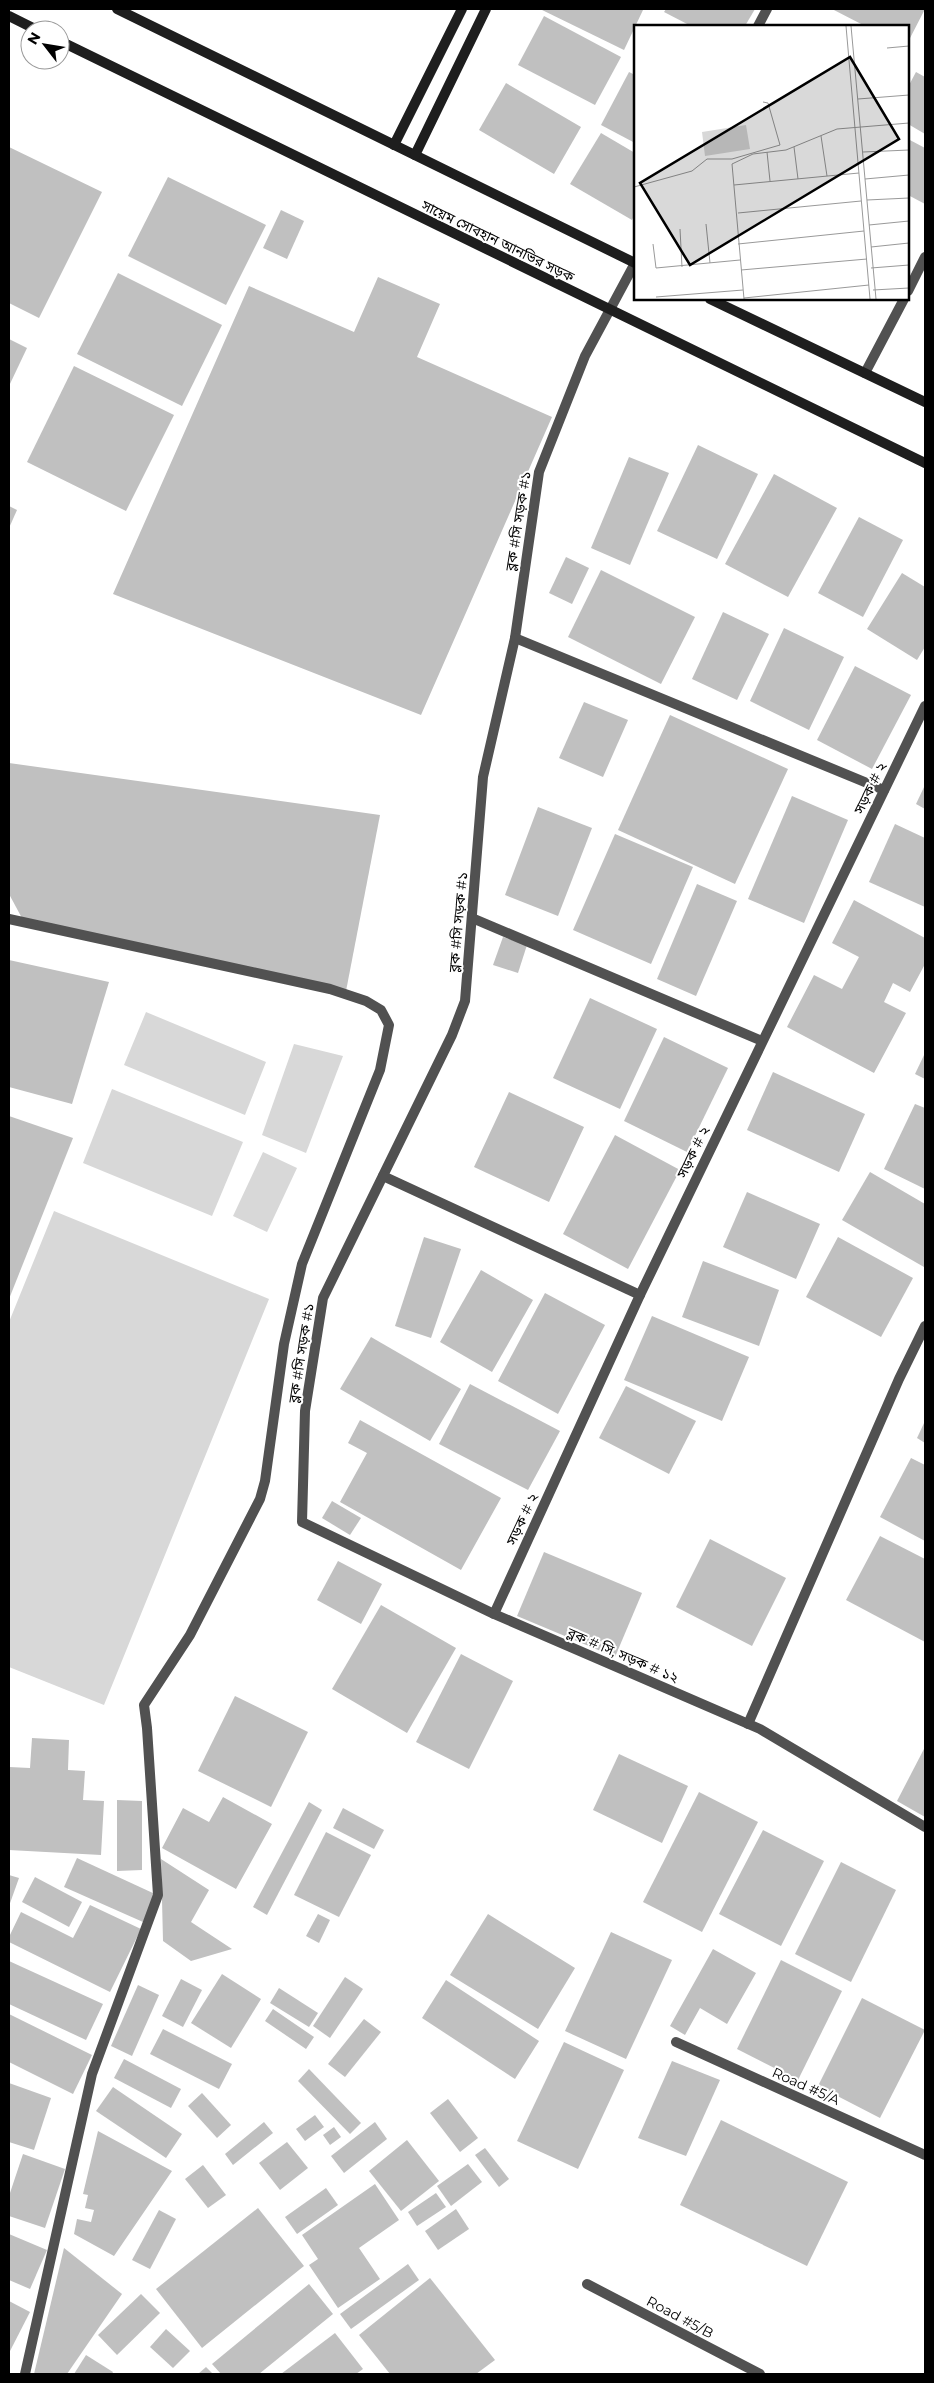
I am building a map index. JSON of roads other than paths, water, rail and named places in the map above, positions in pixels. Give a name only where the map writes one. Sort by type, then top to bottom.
[{"type":"street","points":[[117,9],[634,263]]},
{"type":"street","points":[[394,145],[462,9]]},
{"type":"street","points":[[415,155],[486,9]]},
{"type":"street","points":[[759,25],[767,9]]},
{"type":"street","name":"সায়েম সোবহান আনভির সড়ক","points":[[70,46],[925,463]]},
{"type":"street","points":[[909,289],[925,257]]},
{"type":"street","name":"ব্লক #সি সড়ক #১","points":[[302,1522],[305,1411],[323,1298],[452,1036],[465,1001],[483,777],[515,638],[539,472],[585,356],[634,265]]},
{"type":"street","points":[[712,300],[925,402]]},
{"type":"street","points":[[865,373],[903,300]]},
{"type":"street","points":[[515,638],[884,790]]},
{"type":"street","name":"সড়ক # ২","points":[[494,1614],[640,1295],[925,706]]},
{"type":"street","points":[[472,918],[762,1041]]},
{"type":"street","points":[[9,919],[330,990],[366,1001],[381,1010],[389,1024],[380,1070],[302,1264],[284,1344],[265,1481],[260,1499],[190,1635],[144,1705],[158,1894],[92,2074],[25,2374]]},
{"type":"street","points":[[383,1176],[640,1295]]},
{"type":"street","points":[[748,1724],[899,1379],[925,1326]]},
{"type":"street","name":"ব্লক # সি, সড়ক # ১২","points":[[302,1522],[494,1614],[748,1724],[925,1827]]},
{"type":"street","name":"Road #5/A","points":[[676,2042],[925,2155]]},
{"type":"street","name":"Road #5/B","points":[[587,2284],[760,2374]]}]
